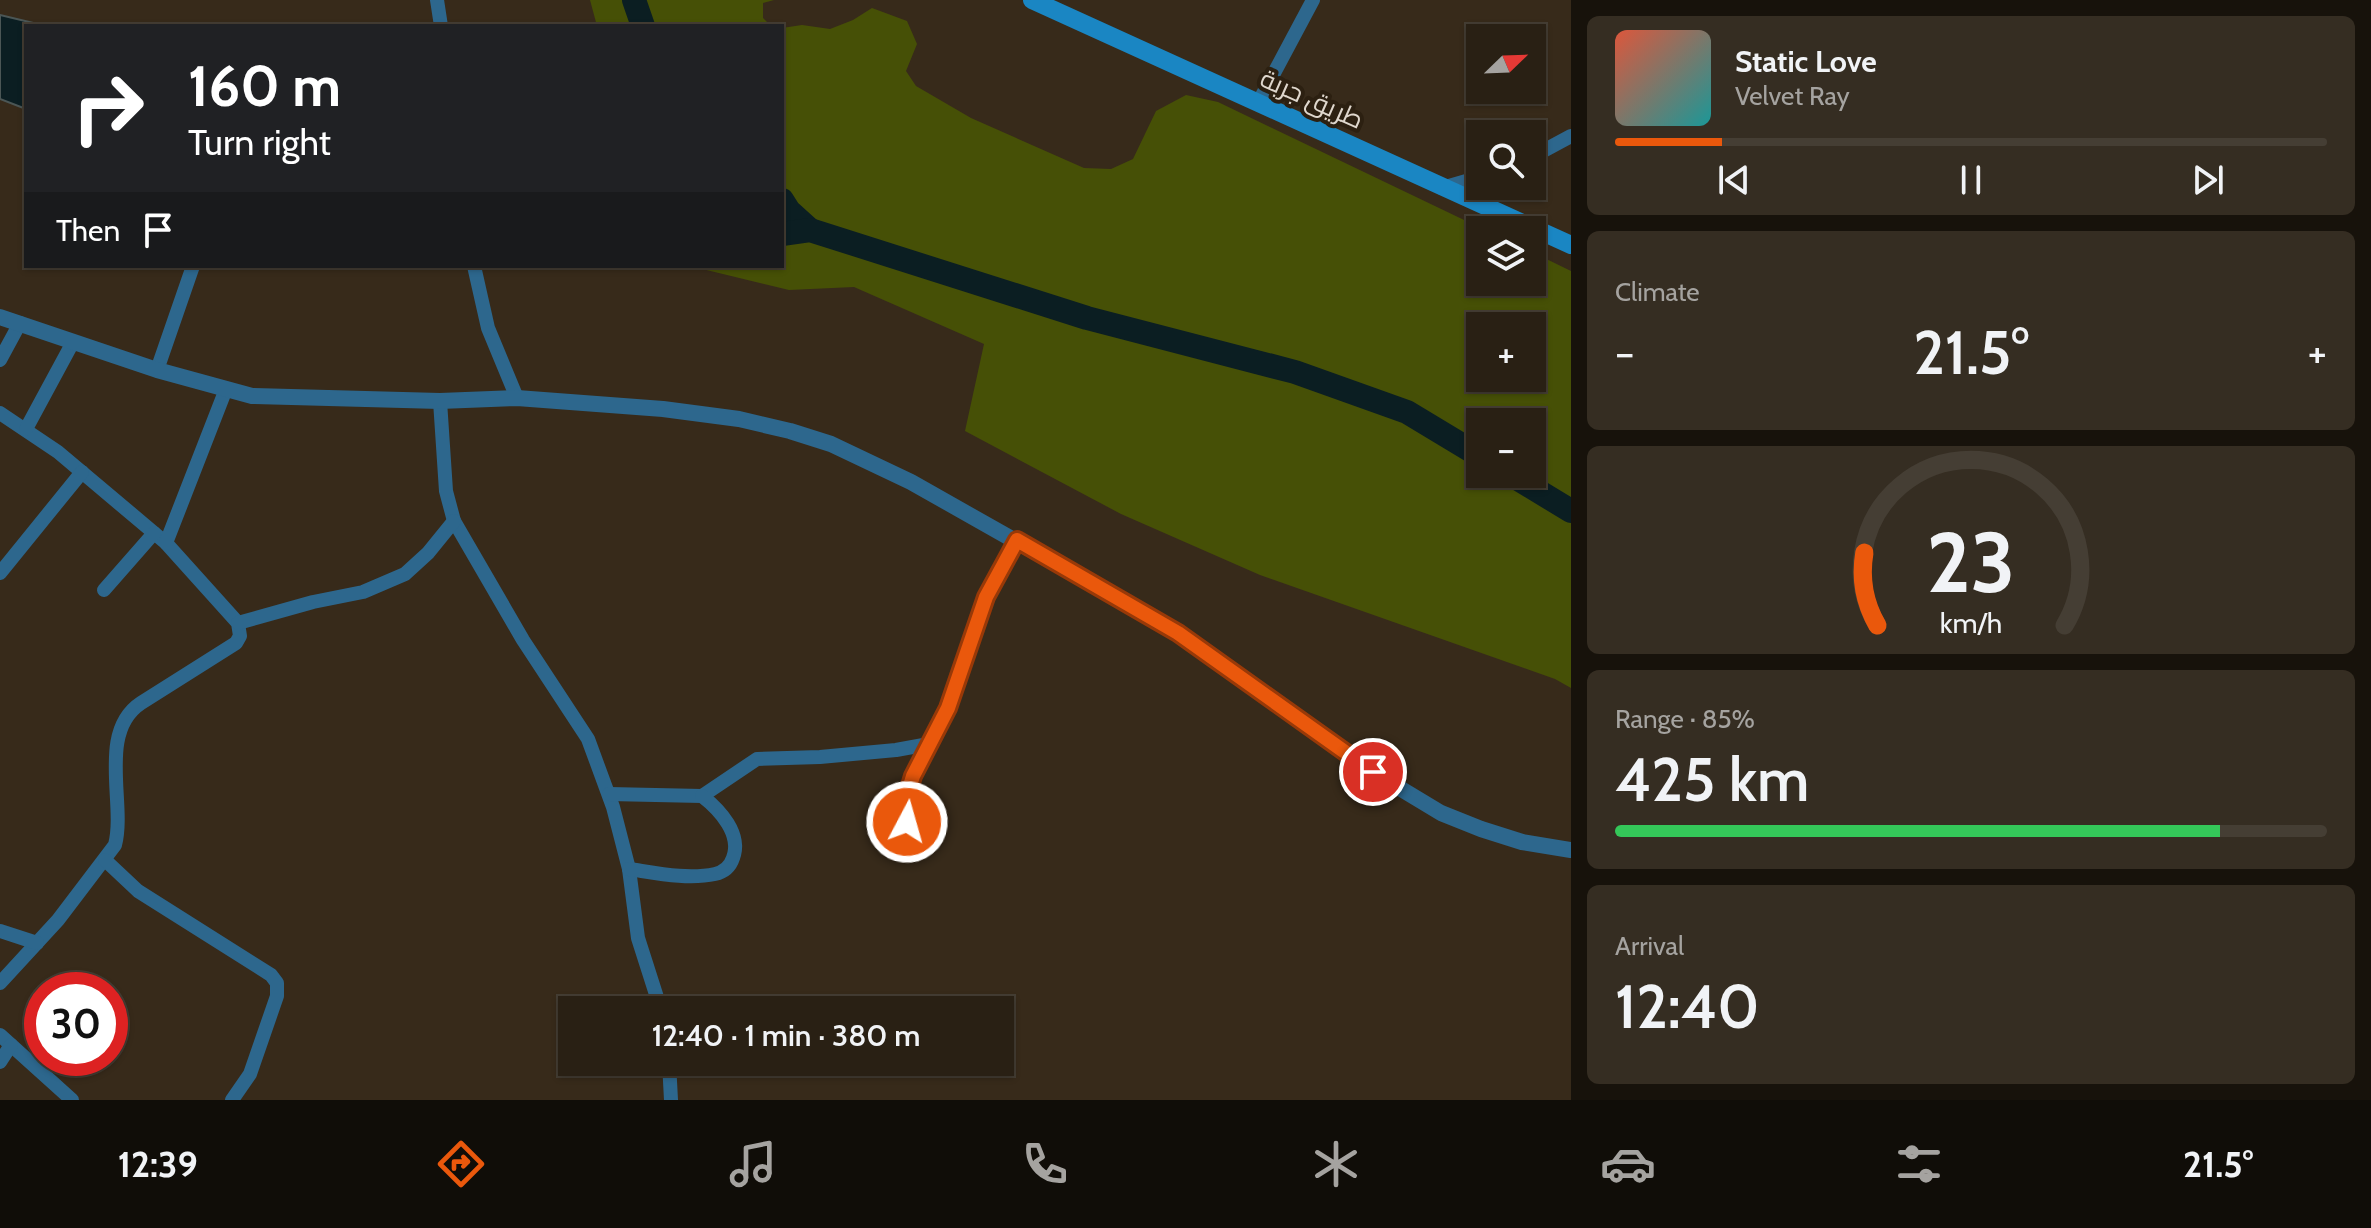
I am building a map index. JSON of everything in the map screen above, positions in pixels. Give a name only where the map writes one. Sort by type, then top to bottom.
[{"type":"main road","name":"طريق جربة","points":[[1032,0],[1442,189],[1571,245]]},
{"type":"street","points":[[437,0],[441,24]]},
{"type":"street","points":[[1258,103],[1313,0]]},
{"type":"street","points":[[1546,149],[1571,136]]},
{"type":"street","points":[[1442,189],[1466,181]]},
{"type":"street","points":[[157,370],[192,268]]},
{"type":"street","points":[[474,268],[488,328],[517,398]]},
{"type":"street","points":[[0,317],[157,370],[252,396],[440,401],[517,398],[663,409],[739,419],[790,431],[864,458],[1017,540],[1178,633],[1373,772],[1441,813],[1522,842],[1571,850]]},
{"type":"street","points":[[0,360],[20,323]]},
{"type":"street","points":[[26,429],[73,342]]},
{"type":"street","points":[[166,543],[226,389]]},
{"type":"street","points":[[440,401],[446,491],[454,521],[530,651],[588,739],[609,794],[629,869],[638,938],[657,996]]},
{"type":"street","points":[[0,413],[82,472],[166,543],[238,623],[240,636],[236,643],[135,706],[125,721],[114,761],[118,832],[115,845],[37,943],[0,983]]},
{"type":"street","points":[[0,573],[82,472]]},
{"type":"street","points":[[238,623],[363,592],[405,574],[428,553],[454,521]]},
{"type":"street","points":[[104,590],[154,533]]},
{"type":"street","points":[[903,830],[907,818],[906,799],[913,776],[956,688],[986,597],[1017,540]]},
{"type":"street","points":[[609,794],[702,796],[757,759],[820,757],[929,744]]},
{"type":"street","points":[[629,869],[699,875],[725,870],[734,856],[736,844],[733,833],[715,806],[702,796]]},
{"type":"street","points":[[105,860],[138,891],[250,960],[277,983],[277,996],[250,1074],[232,1100]]},
{"type":"street","points":[[0,931],[37,943]]},
{"type":"street","points":[[0,1062],[6,1040],[72,1100]]},
{"type":"street","points":[[670,1076],[671,1100]]},
{"type":"green space","points":[[590,0],[774,0],[763,3],[763,18],[769,24],[596,24]]},
{"type":"green space","points":[[872,8],[907,21],[917,44],[906,71],[916,86],[971,118],[1084,168],[1111,169],[1133,159],[1156,111],[1186,95],[1218,102],[1466,221],[1466,296],[1546,296],[1546,259],[1571,271],[1571,688],[1555,679],[1260,575],[1121,514],[965,431],[984,344],[854,287],[789,290],[698,268],[784,268],[784,28],[802,25],[830,29]]},
{"type":"water","points":[[0,15],[38,24],[24,24],[24,108],[0,99]]},
{"type":"waterway","points":[[634,0],[642,24]]},
{"type":"waterway","points":[[784,203],[810,230]]},
{"type":"waterway","points":[[784,234],[810,230],[1087,318],[1295,372],[1407,412],[1466,448]]},
{"type":"waterway","points":[[1533,488],[1571,511]]},
{"type":"route","points":[[907,822],[906,799],[913,776],[948,708],[986,597],[1017,540],[1178,633],[1373,772]]}]
